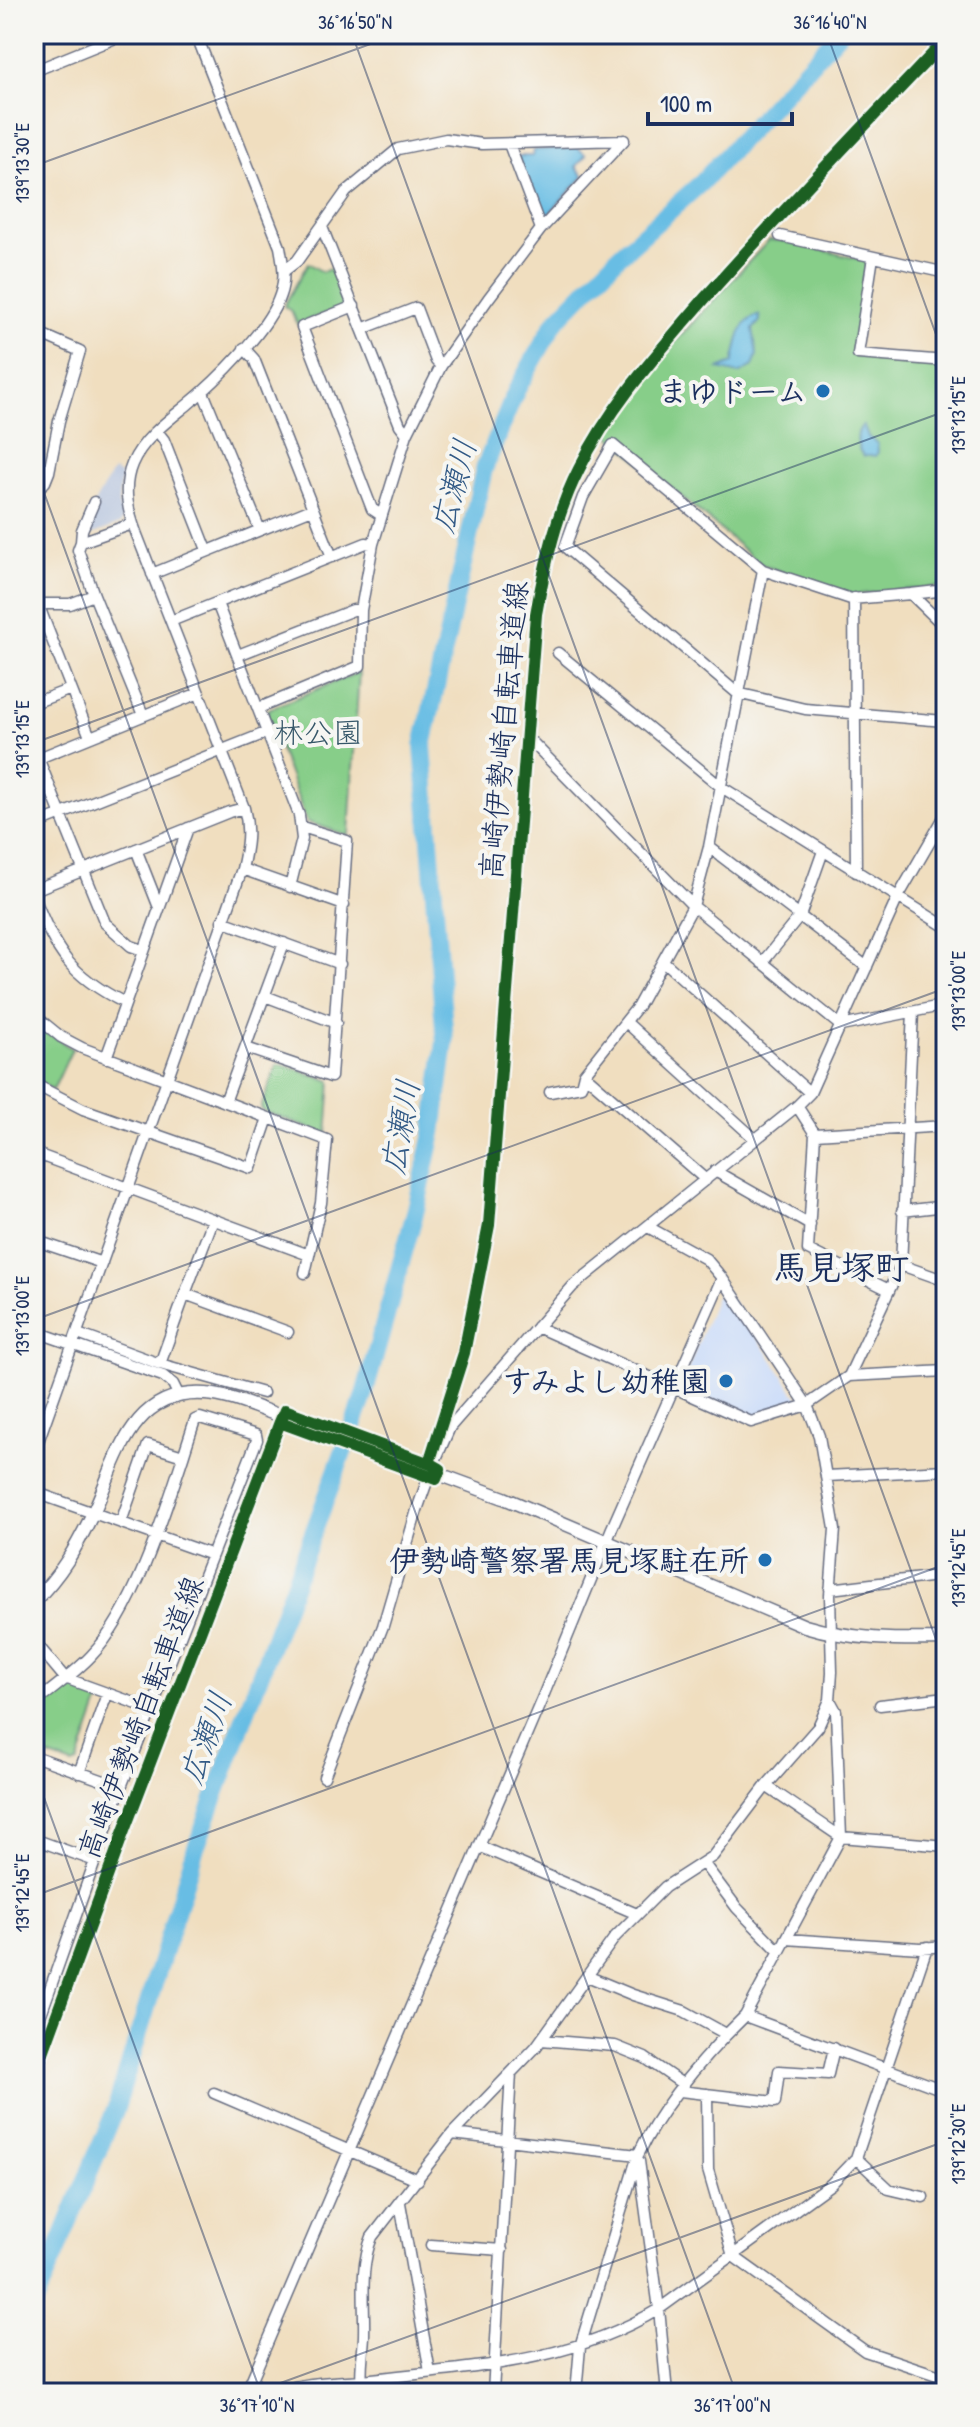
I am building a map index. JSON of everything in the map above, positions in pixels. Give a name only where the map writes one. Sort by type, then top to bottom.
[{"type":"main road","points":[[34,1601],[56,1580],[94,1512],[113,1461],[132,1427],[154,1408],[179,1396],[216,1395],[426,1469],[805,1626],[831,1634],[898,1640],[946,1639]]},
{"type":"street","points":[[34,71],[125,34]]},
{"type":"street","points":[[34,1453],[242,869],[249,824],[132,524],[127,501],[129,472],[139,451],[157,431],[203,392],[244,348],[281,295],[284,271],[276,234],[196,34]]},
{"type":"street","points":[[259,708],[360,666],[361,610],[373,544],[407,434],[441,366],[541,229],[624,140],[509,144],[446,139],[398,149],[346,192],[297,261],[284,271]]},
{"type":"street","points":[[509,144],[541,229]]},
{"type":"street","points":[[322,227],[400,425],[407,434]]},
{"type":"street","points":[[780,236],[946,273]]},
{"type":"street","points":[[873,257],[858,354],[946,361]]},
{"type":"street","points":[[354,306],[302,327],[372,509],[381,515]]},
{"type":"street","points":[[362,329],[416,308],[436,361],[441,366]]},
{"type":"street","points":[[34,331],[80,351],[59,421],[49,472],[45,482],[34,492]]},
{"type":"street","points":[[244,348],[254,359],[332,557]]},
{"type":"street","points":[[203,392],[260,530]]},
{"type":"street","points":[[157,431],[164,440],[207,550]]},
{"type":"street","points":[[946,590],[854,598],[763,570],[613,445],[583,497],[565,547],[737,693],[805,709],[944,721],[946,735]]},
{"type":"street","points":[[94,502],[82,530],[78,550],[143,715]]},
{"type":"street","points":[[152,574],[312,509]]},
{"type":"street","points":[[81,542],[132,524]]},
{"type":"street","points":[[171,621],[366,543],[373,544]]},
{"type":"street","points":[[550,1092],[581,1086],[584,1074],[627,1023],[693,906],[709,847],[763,570]]},
{"type":"street","points":[[911,594],[946,628]]},
{"type":"street","points":[[90,737],[38,604],[70,604],[94,595]]},
{"type":"street","points":[[854,598],[856,872]]},
{"type":"street","points":[[217,603],[293,794],[302,827],[300,850],[290,887]]},
{"type":"street","points":[[238,655],[353,610],[361,610]]},
{"type":"street","points":[[558,653],[720,786],[946,927]]},
{"type":"street","points":[[34,703],[71,689]]},
{"type":"street","points":[[143,950],[123,940],[105,923],[36,759],[199,693]]},
{"type":"street","points":[[34,825],[268,732]]},
{"type":"street","points":[[533,743],[693,906],[841,1026],[946,1005]]},
{"type":"street","points":[[34,890],[244,808]]},
{"type":"street","points":[[324,1777],[383,1626],[426,1469],[450,1427],[573,1286],[810,1093],[898,897],[946,814]]},
{"type":"street","points":[[246,1048],[331,1077],[347,841],[302,827]]},
{"type":"street","points":[[106,1058],[188,828]]},
{"type":"street","points":[[709,847],[867,967]]},
{"type":"street","points":[[136,849],[158,905]]},
{"type":"street","points":[[762,963],[800,916],[823,851]]},
{"type":"street","points":[[242,869],[344,905]]},
{"type":"street","points":[[34,897],[51,938],[68,965],[96,988],[125,1003]]},
{"type":"street","points":[[222,921],[340,964]]},
{"type":"street","points":[[225,1102],[284,943]]},
{"type":"street","points":[[663,961],[810,1093]]},
{"type":"street","points":[[265,996],[336,1023]]},
{"type":"street","points":[[537,1327],[751,1422],[807,1405],[849,1376],[901,1265],[913,1012]]},
{"type":"street","points":[[36,1021],[61,1037],[106,1058],[327,1140],[321,1203],[305,1273]]},
{"type":"street","points":[[627,1023],[755,1139]]},
{"type":"street","points":[[584,1074],[706,1180]]},
{"type":"street","points":[[34,1084],[59,1099],[251,1168],[268,1118]]},
{"type":"street","points":[[797,1106],[815,1134],[808,1250],[889,1290]]},
{"type":"street","points":[[815,1134],[946,1126]]},
{"type":"street","points":[[34,1153],[309,1255]]},
{"type":"street","points":[[715,1171],[810,1225]]},
{"type":"street","points":[[902,1211],[946,1206]]},
{"type":"street","points":[[160,1364],[213,1220]]},
{"type":"street","points":[[363,2393],[366,2252],[372,2237],[452,2134],[541,2040],[615,1937],[665,1887],[713,1856],[766,1786],[818,1727],[830,1700],[830,1589],[835,1529],[819,1436],[807,1405],[722,1278],[706,1259],[648,1227]]},
{"type":"street","points":[[34,1240],[102,1263]]},
{"type":"street","points":[[901,1265],[946,1281]]},
{"type":"street","points":[[246,2393],[606,1541],[722,1278]]},
{"type":"street","points":[[185,1294],[288,1332]]},
{"type":"street","points":[[34,1331],[163,1376],[173,1384],[179,1396]]},
{"type":"street","points":[[78,1334],[160,1364],[263,1393]]},
{"type":"street","points":[[849,1376],[946,1371]]},
{"type":"street","points":[[34,1704],[91,1657],[117,1622],[155,1534],[197,1419],[254,1434],[257,1437],[39,2006],[34,2034]]},
{"type":"street","points":[[121,1522],[148,1445],[183,1456]]},
{"type":"street","points":[[827,1476],[946,1470]]},
{"type":"street","points":[[34,1492],[212,1555]]},
{"type":"street","points":[[830,1589],[946,1575]]},
{"type":"street","points":[[34,1641],[65,1678],[151,1709]]},
{"type":"street","points":[[79,1773],[107,1694]]},
{"type":"street","points":[[880,1705],[946,1697]]},
{"type":"street","points":[[576,2393],[580,2347],[638,2155],[646,2138],[682,2088],[726,2034],[745,2016],[841,1837],[836,1711],[830,1700]]},
{"type":"street","points":[[34,1756],[121,1787]]},
{"type":"street","points":[[766,1786],[841,1837],[946,1846]]},
{"type":"street","points":[[34,1839],[95,1861]]},
{"type":"street","points":[[479,1846],[637,1914]]},
{"type":"street","points":[[704,1864],[737,1908],[779,1951]]},
{"type":"street","points":[[786,1939],[924,1948],[946,1946]]},
{"type":"street","points":[[276,2393],[303,2384],[496,2364],[580,2347],[629,2327],[659,2309],[831,2184],[856,2158],[924,1948]]},
{"type":"street","points":[[587,1976],[684,2011],[726,2034]]},
{"type":"street","points":[[745,2016],[946,2091]]},
{"type":"street","points":[[541,2040],[615,2046],[645,2058],[682,2088],[775,2102],[779,2071],[828,2074],[834,2048]]},
{"type":"street","points":[[493,2393],[511,2073]]},
{"type":"street","points":[[214,2093],[418,2180]]},
{"type":"street","points":[[707,2094],[708,2170],[733,2256],[865,2351],[946,2377],[939,2393]]},
{"type":"street","points":[[452,2134],[638,2155]]},
{"type":"street","points":[[638,2155],[667,2393]]},
{"type":"street","points":[[856,2158],[889,2189],[923,2197]]},
{"type":"street","points":[[400,2203],[430,2372]]},
{"type":"street","points":[[431,2245],[502,2250]]},
{"type":"shaded area","points":[[113,471],[121,475],[118,503],[123,518],[120,524],[89,536],[85,531],[96,500]]},
{"type":"shaded area","points":[[721,1284],[799,1402],[751,1417],[681,1387]]},
{"type":"green space","points":[[769,240],[867,261],[852,355],[946,365],[946,586],[851,595],[762,565],[604,431],[646,373]]},
{"type":"green space","points":[[308,263],[322,272],[333,268],[345,301],[344,307],[297,324],[292,312],[284,306]]},
{"type":"green space","name":"林公園","points":[[359,672],[347,835],[307,822],[267,715],[269,709]]},
{"type":"green space","points":[[43,1029],[72,1049],[53,1090],[34,1079],[34,1039]]},
{"type":"green space","points":[[280,1064],[331,1081],[327,1135],[261,1108]]},
{"type":"green space","points":[[67,1684],[98,1695],[100,1700],[78,1763],[73,1765],[34,1751],[34,1710]]},
{"type":"water","points":[[577,147],[586,155],[576,167],[584,176],[547,216],[540,216],[517,156],[533,156],[534,150]]},
{"type":"water","points":[[759,315],[760,321],[753,329],[757,355],[753,366],[739,374],[719,369],[733,363],[743,328]]},
{"type":"water","points":[[863,425],[868,437],[877,443],[875,456],[864,456],[859,449],[858,436]]},
{"type":"waterway","name":"広瀬川","points":[[34,2305],[116,2108],[195,1850],[363,1399],[416,1209],[433,1133],[445,1042],[423,746],[484,469],[516,391],[555,322],[618,257],[701,183],[838,34]]},
{"type":"cycle path","name":"高崎伊勢崎自転車道線","points":[[429,1463],[464,1353],[489,1225],[536,614],[547,558],[564,504],[579,469],[606,422],[653,359],[764,233],[946,40]]},
{"type":"cycle path","name":"高崎伊勢崎自転車道線","points":[[34,2077],[122,1836],[280,1422],[285,1410],[440,1469],[436,1479],[280,1422]]},
{"type":"place","name":"まゆドーム","points":[[823,391]]},
{"type":"place","name":"すみよし幼稚園","points":[[726,1381]]},
{"type":"place","name":"伊勢崎警察署馬見塚駐在所","points":[[765,1560]]},
{"type":"district","name":"馬見塚町","points":[[841,1267]]}]
